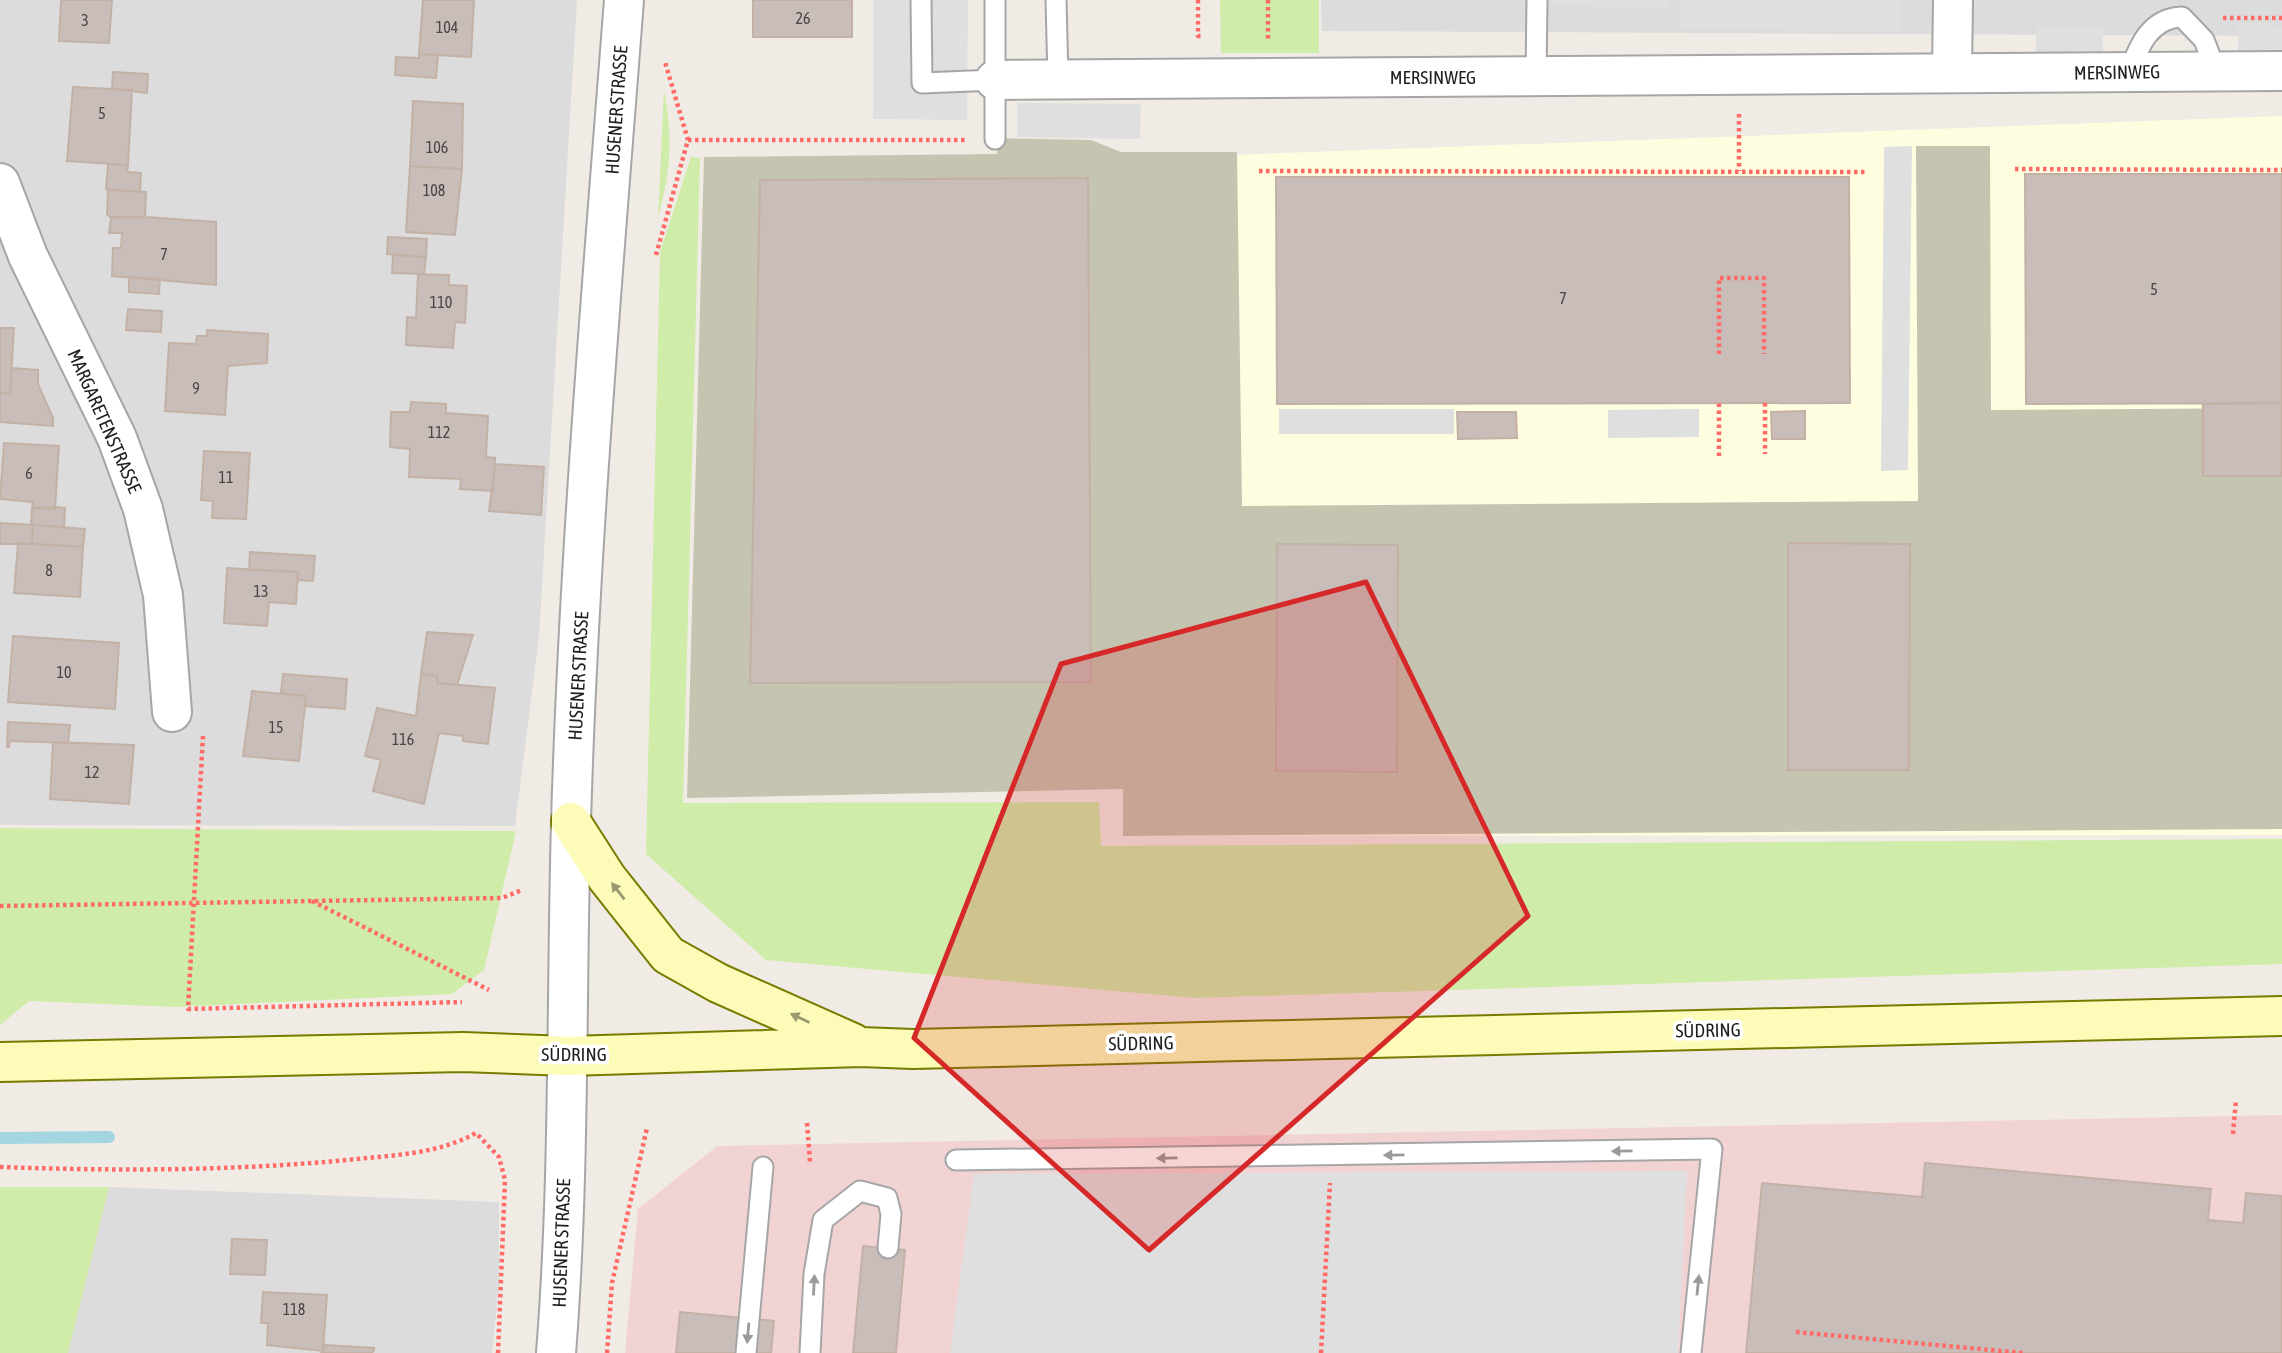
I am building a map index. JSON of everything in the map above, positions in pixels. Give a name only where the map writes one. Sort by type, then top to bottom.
[{"type":"main road","points":[[571,822],[607,878],[668,955],[718,983],[861,1047]]},
{"type":"main road","name":"SÜDRING","points":[[0,1062],[463,1052],[568,1056],[861,1047],[913,1049],[2282,1016]]},
{"type":"street","name":"HUSENER STRASSE","points":[[556,1353],[568,1056],[571,822],[579,651],[624,0]]},
{"type":"street","points":[[1952,73],[1953,0]]},
{"type":"street","name":"MERSINWEG","points":[[995,80],[2282,71]]},
{"type":"street","name":"MARGARETENSTRASSE","points":[[0,183],[29,256],[117,438],[143,509],[163,595],[172,712]]},
{"type":"lane","points":[[921,0],[922,83],[995,80]]},
{"type":"lane","points":[[995,0],[995,139]]},
{"type":"lane","points":[[1056,0],[1058,79]]},
{"type":"lane","points":[[1536,76],[1537,0]]},
{"type":"lane","points":[[2129,72],[2141,40],[2167,18],[2182,18],[2204,40],[2216,71]]},
{"type":"lane","points":[[956,1160],[1712,1149],[1691,1353]]},
{"type":"lane","points":[[746,1353],[763,1167]]},
{"type":"lane","points":[[810,1353],[814,1274],[824,1220],[860,1191],[887,1198],[891,1214],[888,1248]]},
{"type":"path","points":[[1198,0],[1198,36]]},
{"type":"path","points":[[2182,18],[2282,18]]},
{"type":"path","points":[[656,255],[688,140],[665,62]]},
{"type":"path","points":[[1739,75],[1740,171]]},
{"type":"path","points":[[688,140],[995,139]]},
{"type":"path","points":[[2015,169],[2282,170]]},
{"type":"path","points":[[1259,171],[1868,172]]},
{"type":"path","points":[[1719,354],[1719,278],[1764,278],[1764,354]]},
{"type":"path","points":[[1719,403],[1719,456]]},
{"type":"path","points":[[1765,404],[1765,454]]},
{"type":"path","points":[[172,712],[203,735],[188,1009],[462,1002]]},
{"type":"path","points":[[0,906],[502,898],[522,890]]},
{"type":"path","points":[[311,900],[489,990]]},
{"type":"path","points":[[2233,1135],[2236,1100]]},
{"type":"path","points":[[807,1124],[810,1162]]},
{"type":"path","points":[[607,1353],[612,1283],[647,1128]]},
{"type":"path","points":[[0,1167],[114,1170],[293,1165],[450,1147],[476,1133],[499,1157],[505,1180],[498,1353]]},
{"type":"path","points":[[1321,1353],[1331,1156]]},
{"type":"path","points":[[1796,1332],[2023,1353]]},
{"type":"highlighted area","points":[[1366,582],[1528,916],[1149,1250],[914,1038],[1061,664]]},
{"type":"shaded area","points":[[0,0],[577,0],[539,636],[515,826],[0,825]]},
{"type":"shaded area","points":[[873,0],[968,0],[967,120],[873,119]]},
{"type":"shaded area","points":[[1321,0],[2282,0],[2282,36],[1322,31]]},
{"type":"shaded area","points":[[1554,0],[1669,0],[1669,9],[1554,5]]},
{"type":"shaded area","points":[[1680,0],[1901,0],[1900,32],[1680,29]]},
{"type":"shaded area","points":[[2238,25],[2282,26],[2282,54],[2238,53]]},
{"type":"shaded area","points":[[2036,26],[2103,27],[2103,56],[2036,54]]},
{"type":"shaded area","points":[[1017,103],[1141,104],[1140,139],[1017,137]]},
{"type":"shaded area","points":[[2282,116],[2282,835],[1123,836],[1124,159]]},
{"type":"shaded area","points":[[998,138],[1091,140],[1121,152],[1237,152],[1242,506],[1918,501],[1916,146],[1990,146],[1991,410],[2282,408],[2282,829],[1123,836],[1123,789],[687,798],[704,157],[997,154]]},
{"type":"shaded area","points":[[1912,146],[1908,470],[1881,471],[1884,147]]},
{"type":"shaded area","points":[[1279,409],[1454,409],[1454,434],[1279,434]]},
{"type":"shaded area","points":[[1699,409],[1699,437],[1608,438],[1608,410]]},
{"type":"shaded area","points":[[2282,1115],[2282,1353],[625,1353],[638,1209],[717,1146]]},
{"type":"shaded area","points":[[1687,1171],[1678,1353],[950,1353],[974,1174]]},
{"type":"shaded area","points":[[109,1187],[499,1202],[499,1284],[492,1353],[68,1353]]},
{"type":"green space","points":[[1220,0],[1319,0],[1319,53],[1221,53]]},
{"type":"green space","points":[[664,90],[669,124],[669,154],[666,184],[658,218]]},
{"type":"green space","points":[[691,157],[700,158],[683,803],[1099,802],[1101,846],[2282,839],[2282,964],[1195,998],[766,960],[646,854],[660,252]]},
{"type":"green space","points":[[0,828],[516,831],[484,970],[452,994],[175,1007],[29,1001],[0,1025]]},
{"type":"green space","points":[[0,1187],[109,1187],[68,1353],[0,1353]]},
{"type":"building","points":[[61,0],[112,0],[109,43],[59,41]]},
{"type":"building","points":[[423,0],[474,0],[471,57],[419,54]]},
{"type":"building","points":[[753,0],[852,0],[852,37],[753,37]]},
{"type":"building","points":[[419,54],[438,55],[436,78],[395,75],[396,57],[419,58]]},
{"type":"building","points":[[113,72],[148,74],[147,93],[112,89]]},
{"type":"building","points":[[73,87],[132,90],[128,165],[67,161]]},
{"type":"building","points":[[413,101],[463,104],[462,169],[410,166]]},
{"type":"building","points":[[108,164],[128,165],[127,172],[141,173],[140,192],[106,189]]},
{"type":"building","points":[[410,166],[462,169],[455,235],[406,232]]},
{"type":"building","points":[[2025,174],[2282,174],[2282,403],[2026,404]]},
{"type":"building","points":[[1276,177],[1849,177],[1850,403],[1277,404]]},
{"type":"building","points":[[1088,178],[1091,682],[750,683],[760,180]]},
{"type":"building","points":[[108,190],[146,192],[145,217],[110,217],[107,214]]},
{"type":"building","points":[[145,217],[216,222],[216,285],[112,276],[113,248],[121,248],[122,233],[109,233],[111,218]]},
{"type":"building","points":[[388,237],[427,239],[426,257],[387,254]]},
{"type":"building","points":[[393,255],[426,257],[424,274],[392,273]]},
{"type":"building","points":[[418,274],[449,275],[449,285],[467,286],[465,323],[455,322],[453,348],[406,345],[407,317],[416,318]]},
{"type":"building","points":[[129,277],[160,279],[159,294],[129,292]]},
{"type":"building","points":[[128,309],[162,311],[161,332],[126,330]]},
{"type":"building","points":[[0,328],[14,328],[10,394],[0,393]]},
{"type":"building","points":[[207,330],[268,334],[267,363],[228,366],[225,415],[165,411],[169,343],[196,344],[197,336],[207,336]]},
{"type":"building","points":[[12,368],[38,370],[38,384],[53,418],[53,426],[0,422],[0,393],[10,394]]},
{"type":"building","points":[[411,402],[446,404],[446,413],[488,416],[486,457],[495,458],[493,491],[460,489],[461,479],[409,477],[410,449],[390,447],[391,412],[410,412]]},
{"type":"building","points":[[2282,403],[2282,476],[2203,476],[2203,404]]},
{"type":"building","points":[[1805,411],[1805,439],[1772,439],[1771,412]]},
{"type":"building","points":[[1457,412],[1516,412],[1517,438],[1458,439]]},
{"type":"building","points":[[4,443],[59,446],[55,509],[32,508],[33,502],[0,499]]},
{"type":"building","points":[[204,451],[250,453],[246,519],[212,518],[213,501],[201,500]]},
{"type":"building","points":[[495,464],[544,467],[541,515],[489,511]]},
{"type":"building","points":[[32,508],[65,508],[64,527],[31,525]]},
{"type":"building","points":[[0,523],[33,525],[32,544],[0,544]]},
{"type":"building","points":[[33,525],[85,529],[83,547],[32,544]]},
{"type":"building","points":[[18,543],[83,547],[80,597],[14,593]]},
{"type":"building","points":[[1788,543],[1910,544],[1909,770],[1788,770]]},
{"type":"building","points":[[1277,544],[1398,545],[1397,772],[1276,771]]},
{"type":"building","points":[[250,552],[315,556],[313,581],[298,580],[298,572],[249,570]]},
{"type":"building","points":[[227,568],[298,572],[296,604],[269,602],[267,626],[224,623]]},
{"type":"building","points":[[427,632],[473,635],[457,685],[437,683],[437,676],[421,674]]},
{"type":"building","points":[[13,636],[119,643],[115,709],[8,702]]},
{"type":"building","points":[[283,674],[347,679],[345,709],[305,706],[306,696],[281,693]]},
{"type":"building","points":[[421,674],[437,676],[437,683],[495,688],[488,744],[463,741],[463,736],[439,733],[424,804],[373,791],[381,760],[365,756],[377,708],[416,716]]},
{"type":"building","points":[[252,691],[306,696],[299,761],[243,756]]},
{"type":"building","points":[[8,722],[70,725],[68,743],[10,741],[7,747]]},
{"type":"building","points":[[53,742],[134,745],[129,804],[50,799]]},
{"type":"building","points":[[1925,1163],[2211,1189],[2208,1220],[2243,1223],[2246,1193],[2282,1196],[2282,1353],[1746,1353],[1762,1183],[1922,1197]]},
{"type":"building","points":[[232,1239],[267,1240],[265,1275],[230,1274]]},
{"type":"building","points":[[863,1246],[905,1250],[896,1353],[853,1353]]},
{"type":"building","points":[[263,1292],[327,1295],[323,1351],[267,1345],[268,1323],[261,1323]]},
{"type":"building","points":[[680,1312],[774,1321],[771,1353],[676,1353]]},
{"type":"building","points":[[325,1345],[374,1350],[372,1353],[321,1353]]},
{"type":"waterway","points":[[0,1138],[109,1137]]}]
